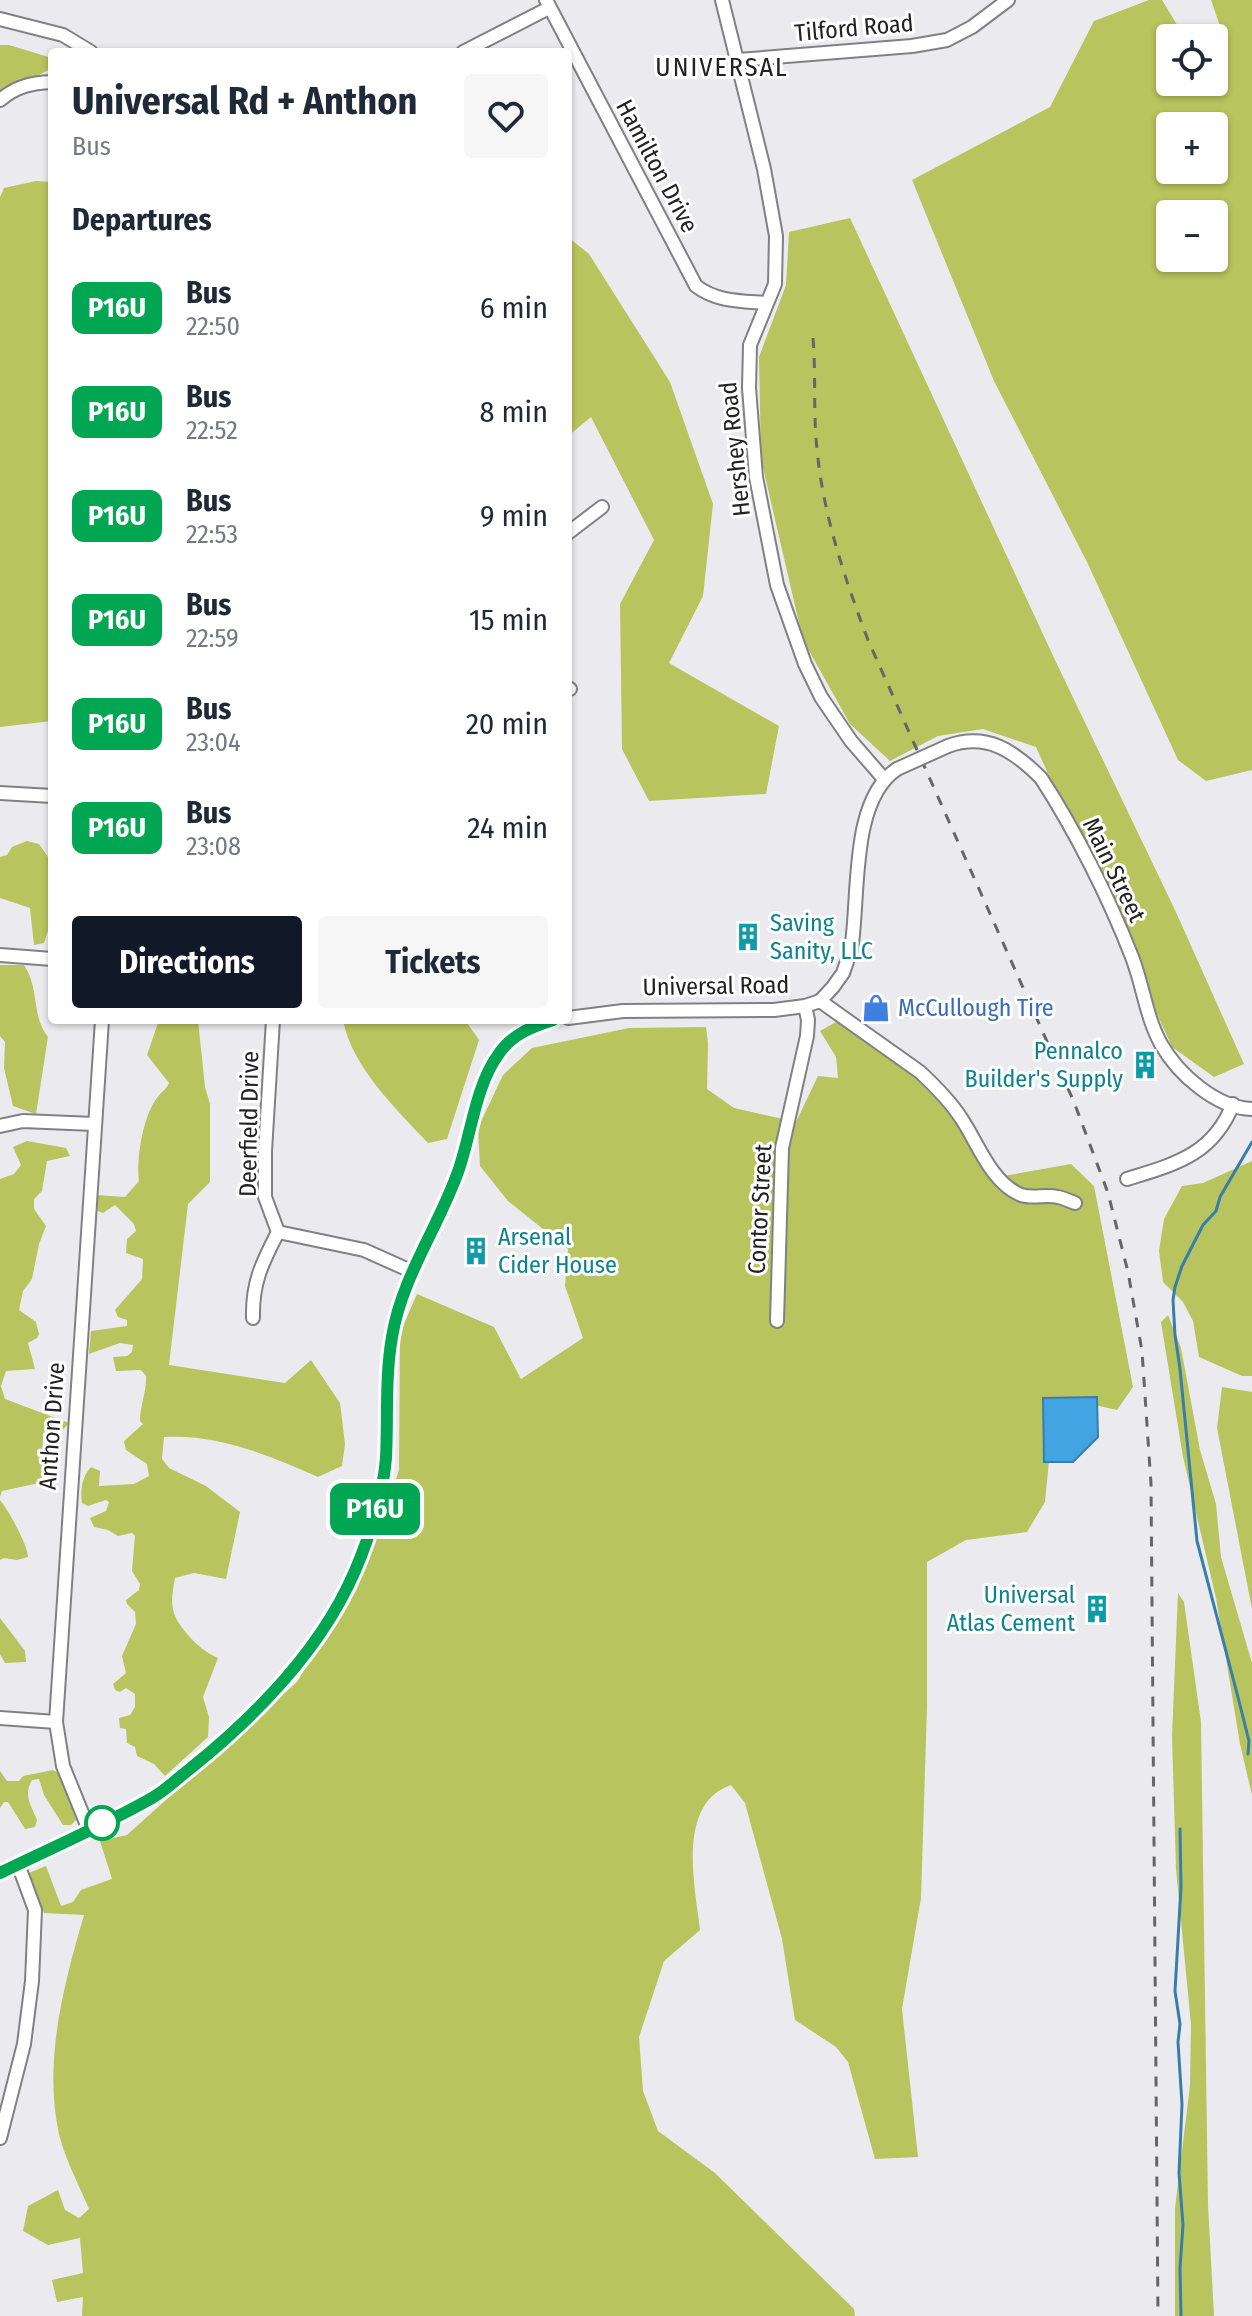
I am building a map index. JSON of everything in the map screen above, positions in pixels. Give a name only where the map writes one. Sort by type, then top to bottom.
[{"type":"street","name":"Hershey Road","points":[[722,0],[770,199],[776,236],[775,284],[750,345],[749,388],[756,477],[777,585],[805,664],[821,697],[851,741],[884,779]]},
{"type":"street","name":"Tilford Road","points":[[738,60],[912,46],[947,40],[972,27],[1008,0]]},
{"type":"street","points":[[470,48],[547,4]]},
{"type":"street","name":"Hamilton Drive","points":[[547,4],[570,48]]},
{"type":"street","points":[[0,19],[63,35],[84,48]]},
{"type":"street","name":"Hamilton Drive","points":[[572,51],[696,286],[708,295],[766,303]]},
{"type":"street","points":[[0,100],[30,83],[48,82]]},
{"type":"street","points":[[572,530],[602,507]]},
{"type":"street","name":"Main Street","points":[[884,779],[897,769],[948,746],[970,741],[1002,746],[1025,762],[1041,778],[1110,907],[1132,959],[1160,1043],[1177,1067],[1198,1086],[1233,1104],[1252,1109]]},
{"type":"street","name":"Universal Road","points":[[572,1017],[623,1011],[774,1010],[820,1001],[843,973],[848,961],[855,927],[867,809],[884,779]]},
{"type":"street","points":[[0,793],[48,796]]},
{"type":"street","points":[[0,955],[48,959]]},
{"type":"street","points":[[820,1001],[933,1084],[961,1117],[998,1177],[1009,1187],[1034,1198],[1056,1196],[1075,1203]]},
{"type":"street","name":"Contor Street","points":[[777,1321],[782,1148],[807,1036],[805,1006]]},
{"type":"street","name":"Anthon Drive","points":[[89,1830],[63,1764],[56,1722],[102,1024]]},
{"type":"street","name":"Deerfield Drive","points":[[273,1024],[265,1197],[278,1232]]},
{"type":"street","points":[[0,1873],[155,1796],[205,1757],[262,1704],[309,1651],[348,1585],[382,1489],[391,1339],[398,1305],[411,1271],[447,1201],[482,1092],[497,1056],[511,1040],[542,1024]]},
{"type":"street","points":[[1127,1179],[1197,1153],[1210,1143],[1233,1104]]},
{"type":"street","points":[[0,1126],[23,1121],[94,1124]]},
{"type":"street","points":[[253,1318],[252,1293],[278,1232],[364,1250],[411,1271]]},
{"type":"street","points":[[0,1718],[56,1722]]},
{"type":"street","points":[[0,2138],[24,2044],[32,1981],[35,1910],[18,1864]]},
{"type":"green space","points":[[1149,0],[1162,0],[1177,24],[1156,24],[1156,96],[1228,96],[1228,24],[1219,24],[1211,0],[1252,0],[1252,770],[1206,781],[1178,760],[1087,562],[994,381],[912,180],[1050,107],[1094,21]]},
{"type":"green space","points":[[0,45],[48,57],[48,70],[0,96]]},
{"type":"green space","points":[[36,181],[48,182],[48,721],[0,727],[0,197],[4,188]]},
{"type":"green space","points":[[850,218],[1175,910],[1244,1064],[1214,1077],[1172,1047],[1036,747],[983,729],[938,736],[890,761],[850,724],[803,640],[761,459],[759,357],[786,285],[789,232]]},
{"type":"green space","points":[[572,240],[589,254],[670,382],[713,504],[703,596],[669,663],[779,726],[766,794],[649,801],[622,749],[620,604],[654,540],[591,417],[572,433]]},
{"type":"green space","points":[[27,841],[39,844],[48,857],[48,930],[44,943],[34,945],[30,908],[0,898],[0,857],[7,855],[12,847]]},
{"type":"green space","points":[[0,965],[24,965],[32,983],[39,1020],[48,1037],[36,1114],[13,1106],[4,1068],[5,1042],[0,1036]]},
{"type":"green space","points":[[836,1022],[945,1090],[998,1177],[1071,1164],[1094,1186],[1133,1387],[1117,1410],[1077,1401],[1054,1409],[1045,1502],[1027,1532],[966,1540],[927,1562],[927,1707],[921,1898],[902,2009],[918,2157],[875,2159],[848,2062],[836,2047],[795,2020],[782,1939],[745,1803],[731,1785],[714,1795],[702,1809],[696,1828],[693,1870],[700,1930],[664,1961],[639,2037],[643,2091],[658,2131],[715,2173],[854,2309],[855,2316],[82,2316],[83,2297],[57,2302],[52,2280],[83,2273],[80,2238],[48,2245],[23,2231],[28,2206],[58,2190],[65,2210],[79,2218],[89,2209],[59,2134],[53,2079],[63,1995],[84,1915],[44,1913],[29,1873],[46,1866],[61,1906],[73,1902],[81,1890],[112,1879],[100,1841],[127,1835],[297,1682],[367,1565],[399,1470],[400,1333],[417,1294],[494,1327],[521,1379],[583,1338],[565,1286],[568,1249],[508,1201],[480,1166],[478,1128],[503,1075],[532,1048],[629,1028],[706,1027],[707,1089],[734,1108],[796,1122],[818,1076],[838,1078],[836,1057],[820,1031]]},
{"type":"green space","points":[[158,1024],[198,1024],[205,1087],[210,1104],[210,1182],[188,1204],[169,1365],[285,1383],[311,1360],[340,1403],[345,1444],[342,1466],[318,1477],[262,1454],[224,1443],[164,1437],[162,1459],[169,1468],[206,1486],[240,1512],[226,1579],[194,1573],[175,1578],[172,1602],[178,1621],[198,1646],[218,1658],[203,1697],[209,1717],[208,1737],[165,1776],[154,1764],[137,1756],[135,1747],[127,1743],[126,1729],[120,1728],[119,1718],[130,1715],[135,1707],[135,1694],[126,1688],[120,1692],[115,1690],[113,1684],[126,1673],[122,1656],[136,1624],[135,1612],[126,1600],[139,1590],[140,1584],[132,1571],[135,1536],[132,1533],[118,1536],[94,1527],[90,1518],[106,1511],[109,1502],[106,1500],[88,1506],[82,1503],[81,1493],[91,1467],[100,1471],[99,1486],[134,1484],[149,1476],[147,1464],[126,1450],[124,1441],[143,1424],[140,1415],[146,1376],[141,1370],[116,1371],[113,1357],[127,1356],[132,1352],[133,1345],[120,1343],[89,1354],[91,1331],[127,1326],[127,1320],[118,1317],[115,1310],[142,1279],[143,1259],[126,1253],[127,1239],[136,1231],[134,1224],[115,1205],[103,1213],[95,1210],[97,1195],[125,1197],[139,1181],[144,1126],[152,1106],[169,1083],[147,1055]]},
{"type":"green space","points":[[344,1024],[468,1024],[479,1040],[447,1139],[428,1143],[365,1071]]},
{"type":"green space","points":[[27,1141],[66,1148],[70,1156],[47,1161],[42,1191],[34,1199],[34,1209],[46,1226],[32,1279],[23,1291],[19,1310],[36,1322],[39,1334],[28,1343],[35,1369],[6,1371],[1,1386],[5,1399],[69,1423],[60,1433],[43,1433],[42,1466],[45,1478],[39,1483],[2,1491],[0,1497],[0,1179],[14,1174],[21,1165],[13,1147]]},
{"type":"green space","points":[[1252,1161],[1252,1376],[1242,1376],[1199,1357],[1193,1321],[1183,1302],[1163,1282],[1159,1251],[1164,1219],[1182,1186],[1203,1183]]},
{"type":"green space","points":[[1168,1315],[1181,1348],[1200,1450],[1216,1504],[1221,1557],[1252,1663],[1252,1795],[1240,1744],[1216,1598],[1183,1457],[1161,1322]]},
{"type":"green space","points":[[1222,1387],[1252,1392],[1252,1609],[1217,1428]]},
{"type":"green space","points":[[0,1500],[17,1528],[28,1557],[0,1560]]},
{"type":"green space","points":[[1178,1593],[1184,1602],[1201,1722],[1208,2205],[1214,2316],[1175,2316],[1175,2208],[1190,2085],[1191,2025],[1176,1869],[1172,1736]]},
{"type":"green space","points":[[0,1618],[25,1651],[26,1662],[5,1663],[0,1654]]},
{"type":"green space","points":[[53,1770],[62,1775],[76,1820],[71,1825],[63,1825],[44,1795],[39,1779],[32,1780],[28,1795],[37,1820],[35,1827],[25,1829],[8,1802],[0,1808],[0,1771],[7,1781],[19,1781],[23,1776]]},
{"type":"water","points":[[1097,1397],[1098,1437],[1073,1462],[1044,1462],[1043,1398]]},
{"type":"waterway","points":[[1248,1754],[1249,1741],[1197,1541],[1173,1300],[1182,1266],[1203,1225],[1216,1211],[1220,1197],[1252,1142]]},
{"type":"waterway","points":[[1180,1829],[1181,1887],[1175,1991],[1180,2024],[1178,2042],[1182,2104],[1179,2173],[1183,2225],[1181,2316]]},
{"type":"railway","points":[[813,338],[820,474],[843,570],[868,640],[1074,1102],[1108,1193],[1128,1272],[1142,1351],[1151,1484],[1158,2316]]},
{"type":"bus line","name":"P16U","points":[[0,1873],[155,1796],[205,1757],[262,1704],[309,1651],[348,1585],[382,1489],[386,1460],[388,1364],[398,1305],[411,1271],[447,1201],[487,1077],[497,1056],[511,1040],[542,1024]]},
{"type":"place","name":"Saving Sanity, LLC","points":[[748,937]]},
{"type":"place","name":"McCullough Tire","points":[[876,1008]]},
{"type":"place","name":"Pennalco Builder's Supply","points":[[1145,1065]]},
{"type":"place","name":"Arsenal Cider House","points":[[476,1251]]},
{"type":"place","name":"Universal Atlas Cement","points":[[1097,1609]]},
{"type":"district","name":"UNIVERSAL","points":[[722,67]]}]
